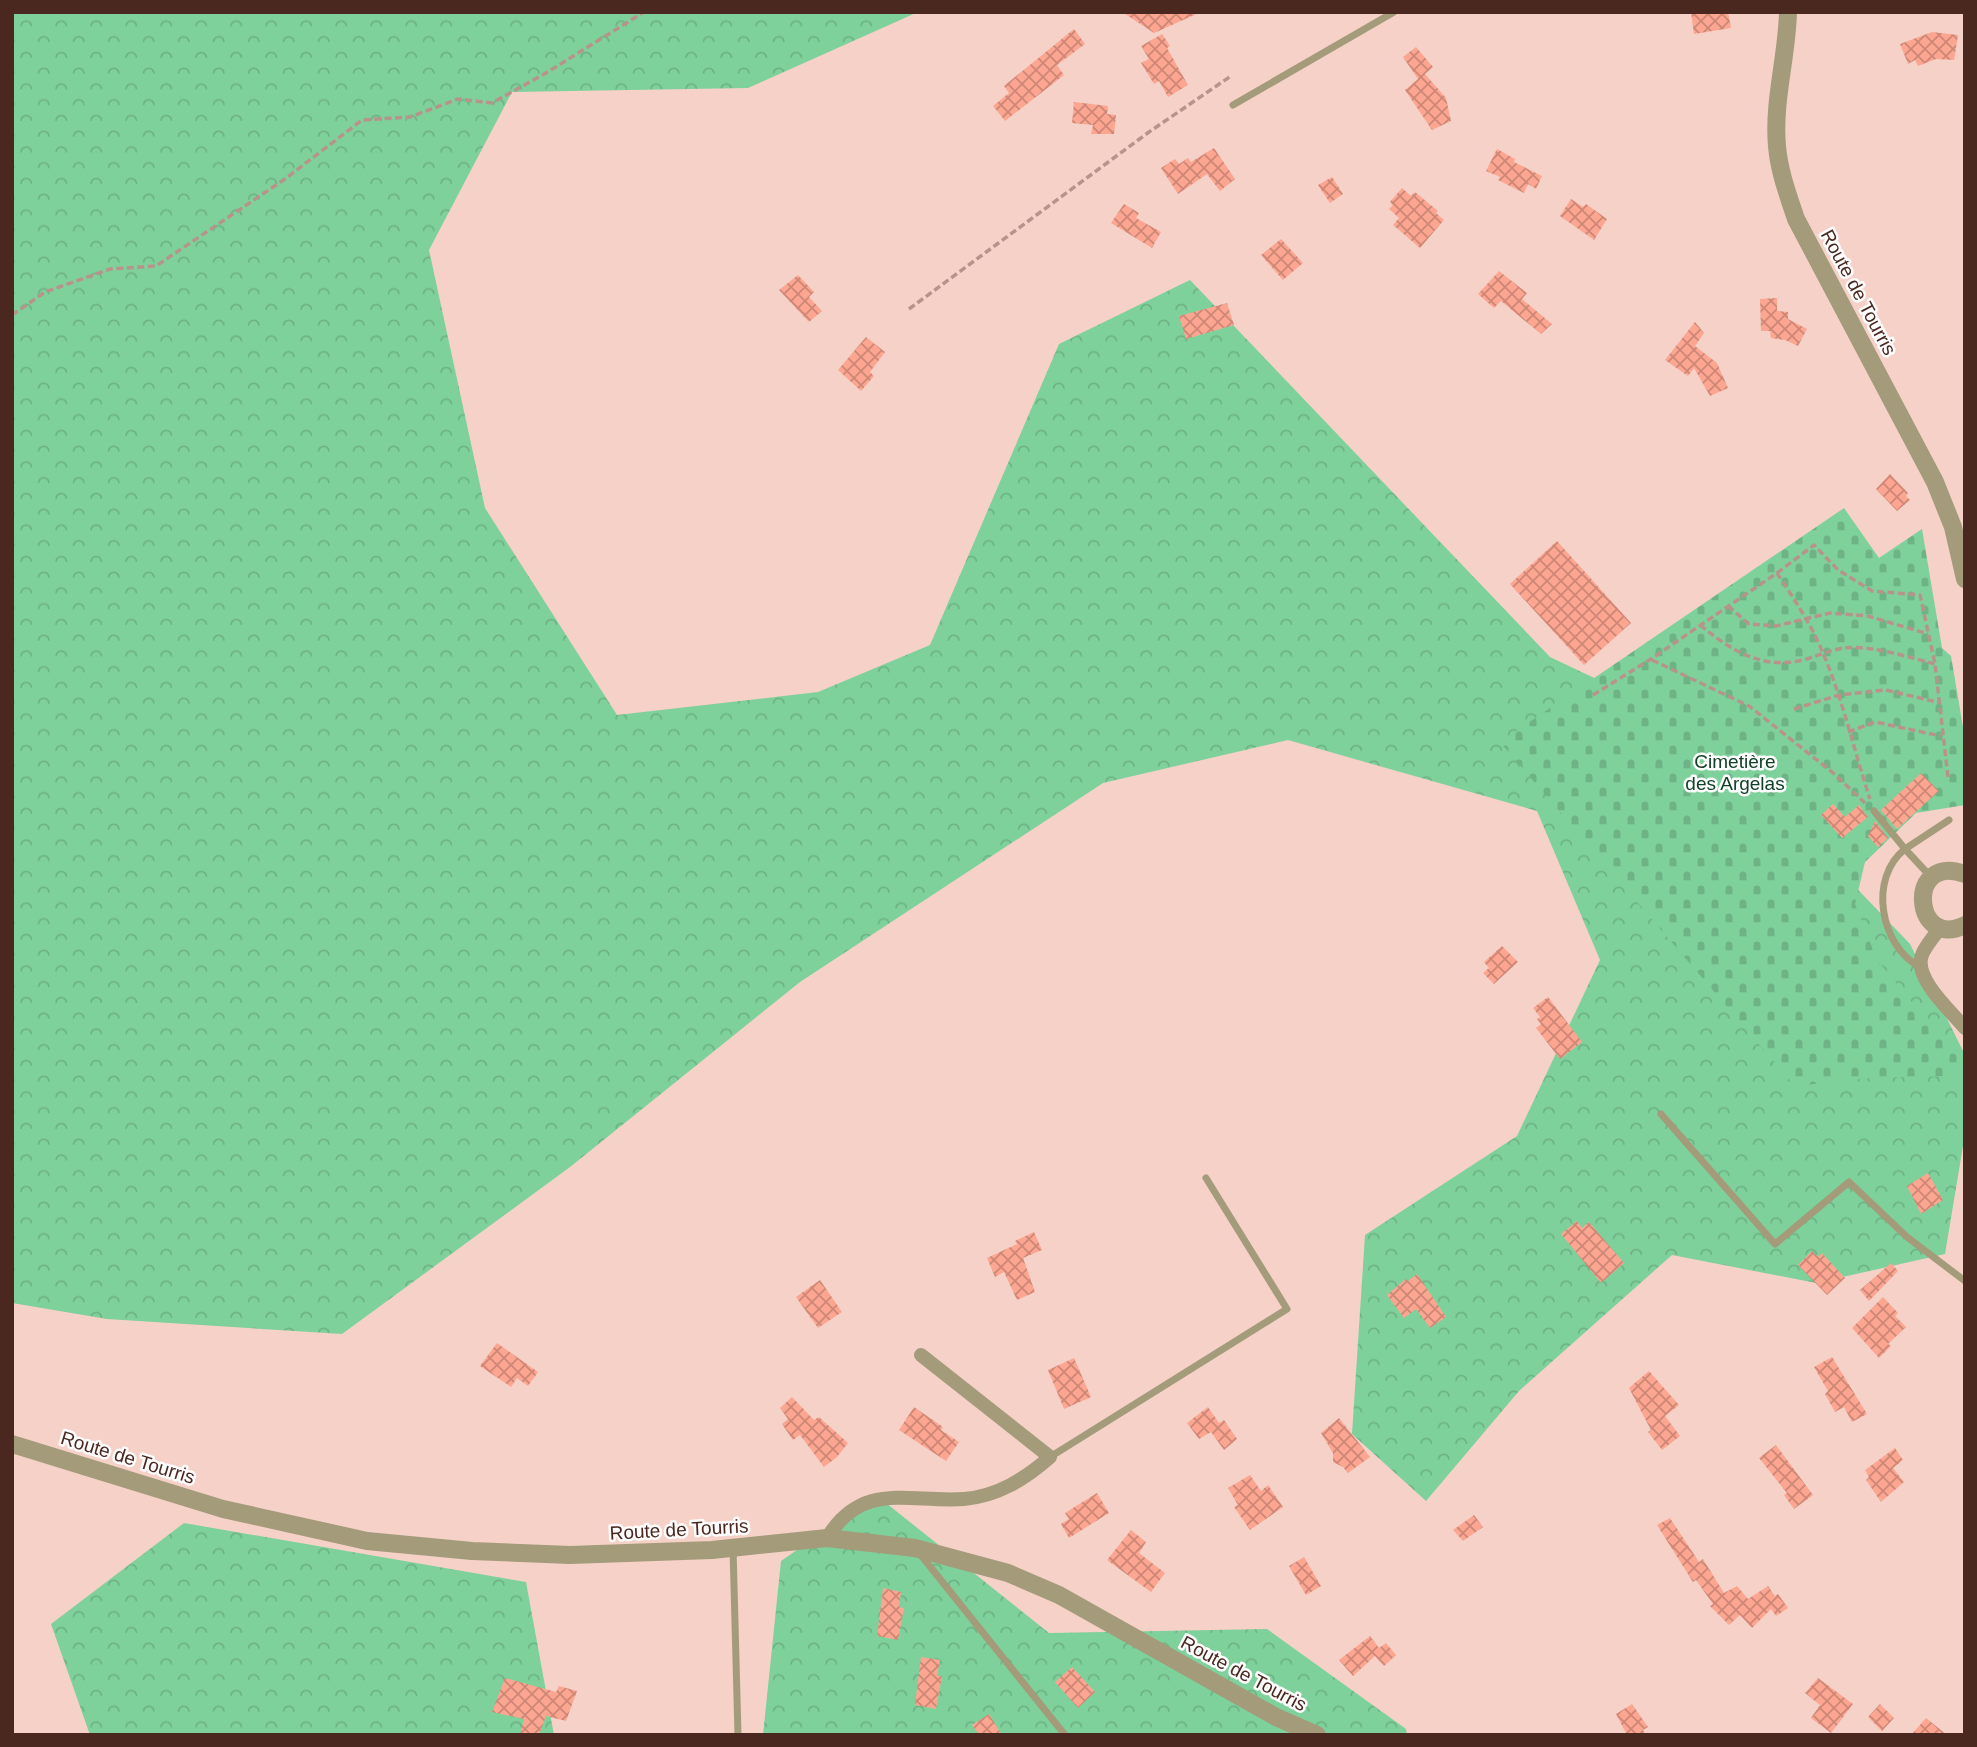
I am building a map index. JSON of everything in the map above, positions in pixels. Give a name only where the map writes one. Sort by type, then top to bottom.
[{"type":"street","name":"Route de Tourris","points":[[1788,12],[1776,113],[1777,147],[1784,181],[1797,219],[1935,482],[1953,527],[1965,579]]},
{"type":"street","points":[[1962,870],[1943,872],[1931,878],[1924,887],[1921,899],[1923,911],[1940,927],[1963,928]]},
{"type":"street","points":[[1940,927],[1922,955],[1921,968],[1924,980],[1965,1028]]},
{"type":"street","points":[[827,1538],[837,1522],[877,1499],[897,1496],[964,1499],[1000,1491],[1028,1475],[1050,1457],[921,1354]]},
{"type":"street","name":"Route de Tourris","points":[[12,1444],[223,1508],[367,1541],[472,1551],[570,1555],[645,1554],[827,1538],[915,1548],[1008,1573],[1059,1595],[1276,1717],[1317,1735]]},
{"type":"lane","points":[[1233,105],[1394,12]]},
{"type":"lane","points":[[1874,811],[1931,878]]},
{"type":"lane","points":[[1921,968],[1908,961],[1897,948],[1886,922],[1884,889],[1887,873],[1894,858],[1949,820]]},
{"type":"lane","points":[[1661,1114],[1775,1244],[1849,1182],[1907,1237],[1965,1281]]},
{"type":"lane","points":[[1050,1457],[1287,1309],[1206,1178]]},
{"type":"lane","points":[[733,1548],[738,1735]]},
{"type":"lane","points":[[915,1548],[1065,1735]]},
{"type":"path","points":[[12,315],[45,292],[110,269],[156,266],[275,186],[362,120],[410,117],[458,99],[492,103],[644,12]]},
{"type":"path","points":[[802,12],[1011,12]]},
{"type":"path","points":[[909,309],[1149,132],[1231,76]]},
{"type":"path","points":[[1593,695],[1651,659],[1814,545],[1838,570],[1872,591],[1920,595],[1941,702],[1942,736],[1948,777]]},
{"type":"path","points":[[1777,573],[1807,619],[1823,653],[1839,695],[1874,811]]},
{"type":"path","points":[[1728,606],[1749,624],[1776,626],[1830,613],[1868,616],[1928,635]]},
{"type":"path","points":[[1700,625],[1728,648],[1764,662],[1800,660],[1847,648],[1890,652],[1935,664]]},
{"type":"path","points":[[1651,659],[1749,706],[1832,772],[1874,811]]},
{"type":"path","points":[[1794,709],[1839,695],[1886,690],[1941,702]]},
{"type":"path","points":[[1848,732],[1875,722],[1942,736]]},
{"type":"green space","points":[[12,12],[918,12],[748,88],[512,92],[429,250],[485,508],[617,715],[818,692],[930,645],[1059,344],[1190,280],[1550,657],[1706,731],[1910,944],[1965,1055],[1965,1134],[1945,1254],[1816,1283],[1672,1255],[1519,1391],[1426,1501],[1352,1434],[1365,1235],[1517,1136],[1600,960],[1537,811],[1288,740],[1103,783],[800,982],[570,1167],[342,1334],[107,1319],[12,1303]]},
{"type":"green space","name":"Cimetière des Argelas","points":[[1844,508],[1879,558],[1922,529],[1942,648],[1951,656],[1965,739],[1965,805],[1916,813],[1865,862],[1855,904],[1877,960],[1965,1066],[1965,1076],[1870,1078],[1795,1086],[1500,742]]},
{"type":"green space","points":[[876,1495],[1049,1633],[1267,1629],[1406,1729],[1407,1735],[763,1735],[781,1561]]},
{"type":"green space","points":[[184,1523],[526,1582],[554,1735],[90,1735],[51,1624]]},
{"type":"building","points":[[1122,12],[1201,12],[1154,33]]},
{"type":"building","points":[[1691,12],[1728,12],[1731,28],[1694,34]]},
{"type":"building","points":[[1074,29],[1085,44],[1057,65],[1064,75],[1005,121],[993,106],[1009,93],[1004,86]]},
{"type":"building","points":[[1932,32],[1958,35],[1954,60],[1936,59],[1918,66],[1915,60],[1908,64],[1900,44]]},
{"type":"building","points":[[1162,34],[1188,85],[1168,97],[1159,81],[1154,84],[1141,63],[1149,59],[1141,46]]},
{"type":"building","points":[[1416,47],[1433,67],[1425,74],[1446,98],[1451,121],[1432,130],[1405,90],[1418,79],[1403,57]]},
{"type":"building","points":[[1074,102],[1108,106],[1107,114],[1116,115],[1114,134],[1091,134],[1093,125],[1072,123]]},
{"type":"building","points":[[1214,148],[1235,179],[1220,191],[1207,174],[1178,194],[1161,168],[1175,159],[1179,164],[1188,158],[1191,162]]},
{"type":"building","points":[[1497,149],[1515,159],[1514,162],[1542,176],[1536,189],[1528,184],[1524,193],[1486,171]]},
{"type":"building","points":[[1332,177],[1343,194],[1330,203],[1318,185]]},
{"type":"building","points":[[1402,188],[1411,196],[1415,192],[1438,211],[1436,213],[1444,220],[1420,248],[1393,225],[1399,218],[1389,209],[1393,205],[1390,202]]},
{"type":"building","points":[[1571,199],[1583,207],[1586,204],[1607,219],[1594,240],[1560,216]]},
{"type":"building","points":[[1124,204],[1139,213],[1136,218],[1161,232],[1152,248],[1111,223]]},
{"type":"building","points":[[1281,239],[1303,263],[1283,280],[1261,255]]},
{"type":"building","points":[[1499,271],[1527,293],[1522,299],[1552,324],[1541,334],[1501,301],[1494,308],[1478,294]]},
{"type":"building","points":[[798,275],[814,292],[809,297],[822,311],[809,322],[779,290]]},
{"type":"building","points":[[1777,298],[1777,311],[1788,312],[1788,319],[1807,329],[1798,346],[1771,338],[1770,331],[1761,331],[1760,299]]},
{"type":"building","points":[[1227,303],[1234,325],[1186,339],[1179,316]]},
{"type":"building","points":[[1695,322],[1704,333],[1695,346],[1717,363],[1728,388],[1710,396],[1694,368],[1688,376],[1665,360]]},
{"type":"building","points":[[866,337],[885,352],[870,372],[874,376],[861,391],[838,370]]},
{"type":"building","points":[[1890,474],[1908,493],[1906,496],[1910,500],[1897,511],[1876,489]]},
{"type":"building","points":[[1557,541],[1631,623],[1584,665],[1510,584]]},
{"type":"building","points":[[1921,773],[1939,791],[1897,829],[1881,810]]},
{"type":"building","points":[[1833,804],[1845,817],[1859,805],[1868,817],[1842,838],[1821,815]]},
{"type":"building","points":[[1875,821],[1888,838],[1878,847],[1868,836]]},
{"type":"building","points":[[1502,946],[1518,962],[1494,984],[1483,973],[1489,968],[1484,962]]},
{"type":"building","points":[[1548,997],[1582,1042],[1560,1059],[1536,1028],[1541,1024],[1537,1019],[1540,1017],[1533,1008]]},
{"type":"building","points":[[1928,1173],[1943,1200],[1921,1214],[1907,1186]]},
{"type":"building","points":[[1577,1221],[1582,1228],[1589,1222],[1624,1263],[1601,1283],[1561,1234]]},
{"type":"building","points":[[1034,1232],[1042,1250],[1023,1258],[1035,1292],[1017,1300],[1004,1272],[995,1277],[987,1258],[1017,1244],[1015,1241]]},
{"type":"building","points":[[1812,1251],[1818,1257],[1822,1253],[1845,1278],[1827,1295],[1798,1265]]},
{"type":"building","points":[[1891,1263],[1898,1271],[1869,1301],[1860,1290]]},
{"type":"building","points":[[1417,1274],[1446,1317],[1430,1328],[1416,1309],[1404,1318],[1387,1295],[1406,1279],[1408,1281]]},
{"type":"building","points":[[820,1280],[842,1312],[818,1328],[796,1297]]},
{"type":"building","points":[[1883,1297],[1898,1313],[1895,1316],[1906,1327],[1888,1344],[1891,1346],[1879,1358],[1852,1328]]},
{"type":"building","points":[[497,1343],[538,1372],[528,1386],[517,1378],[511,1387],[480,1366]]},
{"type":"building","points":[[1832,1357],[1867,1414],[1852,1422],[1844,1407],[1835,1412],[1825,1394],[1828,1391],[1814,1367]]},
{"type":"building","points":[[1074,1358],[1091,1397],[1064,1409],[1048,1370]]},
{"type":"building","points":[[1649,1371],[1679,1405],[1665,1416],[1680,1436],[1662,1450],[1648,1432],[1651,1430],[1629,1388]]},
{"type":"building","points":[[792,1397],[814,1420],[819,1417],[848,1443],[837,1457],[824,1467],[800,1435],[793,1440],[782,1424],[788,1419],[780,1408]]},
{"type":"building","points":[[914,1407],[959,1442],[946,1461],[899,1430]]},
{"type":"building","points":[[1208,1407],[1219,1423],[1224,1420],[1237,1439],[1224,1450],[1211,1432],[1199,1439],[1187,1423]]},
{"type":"building","points":[[1339,1418],[1370,1457],[1348,1473],[1333,1462],[1333,1453],[1321,1433]]},
{"type":"building","points":[[1776,1445],[1813,1495],[1794,1509],[1784,1495],[1787,1493],[1759,1458]]},
{"type":"building","points":[[1895,1448],[1903,1460],[1893,1468],[1904,1482],[1881,1502],[1866,1480],[1869,1477],[1865,1470]]},
{"type":"building","points":[[1250,1475],[1261,1491],[1268,1485],[1283,1507],[1250,1530],[1234,1507],[1238,1505],[1228,1488]]},
{"type":"building","points":[[1097,1493],[1109,1513],[1069,1538],[1061,1524],[1069,1519],[1065,1513]]},
{"type":"building","points":[[1474,1515],[1483,1527],[1463,1541],[1453,1530]]},
{"type":"building","points":[[1670,1518],[1699,1562],[1703,1559],[1724,1593],[1737,1586],[1748,1599],[1768,1586],[1788,1608],[1776,1616],[1771,1609],[1752,1628],[1740,1615],[1729,1625],[1710,1606],[1713,1604],[1696,1580],[1693,1582],[1657,1525]]},
{"type":"building","points":[[1131,1530],[1146,1542],[1139,1553],[1165,1573],[1151,1592],[1107,1560]]},
{"type":"building","points":[[1304,1557],[1321,1586],[1306,1595],[1289,1566]]},
{"type":"building","points":[[883,1588],[901,1592],[899,1607],[904,1608],[898,1640],[877,1636]]},
{"type":"building","points":[[1370,1636],[1379,1648],[1386,1643],[1396,1655],[1384,1666],[1375,1656],[1353,1676],[1339,1660]]},
{"type":"building","points":[[921,1657],[940,1660],[937,1676],[942,1676],[936,1709],[915,1705]]},
{"type":"building","points":[[1072,1667],[1095,1692],[1078,1708],[1055,1682]]},
{"type":"building","points":[[505,1678],[556,1692],[559,1686],[577,1691],[566,1721],[546,1716],[539,1735],[520,1735],[524,1719],[492,1712]]},
{"type":"building","points":[[1818,1678],[1853,1704],[1831,1733],[1811,1718],[1820,1705],[1805,1693]]},
{"type":"building","points":[[1632,1704],[1648,1727],[1643,1730],[1646,1735],[1627,1735],[1616,1714]]},
{"type":"building","points":[[1880,1704],[1894,1718],[1882,1731],[1868,1717]]},
{"type":"building","points":[[989,1714],[1002,1735],[979,1735],[972,1725]]},
{"type":"building","points":[[1926,1718],[1947,1735],[1911,1735]]}]
